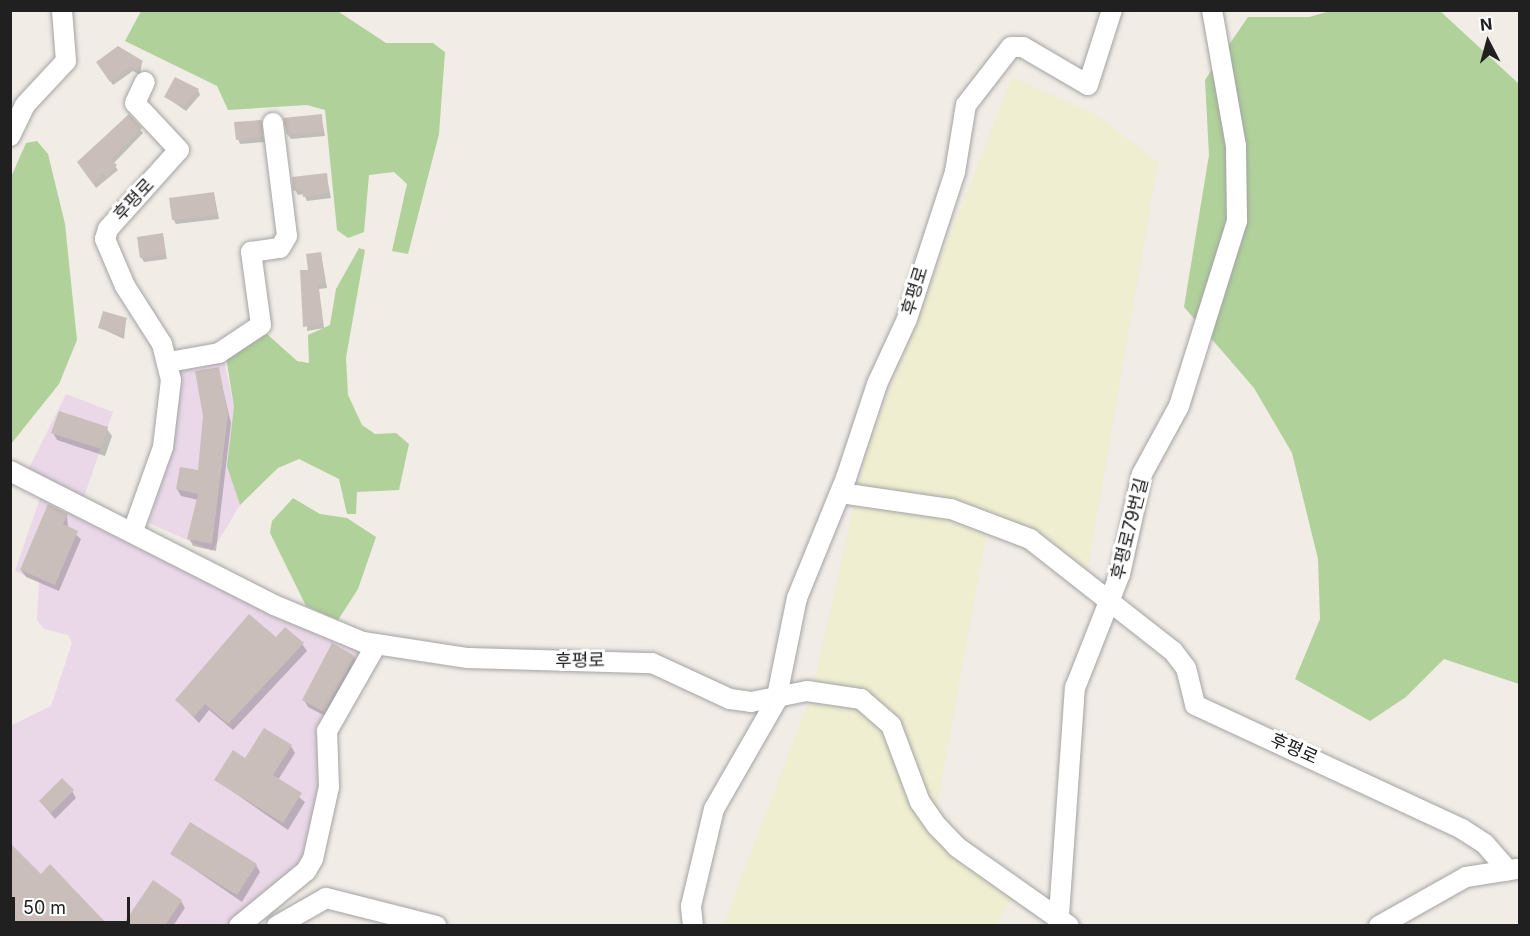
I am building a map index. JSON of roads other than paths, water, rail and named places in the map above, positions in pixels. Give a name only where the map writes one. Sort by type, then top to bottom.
[{"type":"street","points":[[10,136],[25,105],[66,62],[62,10]]},
{"type":"street","name":"후평로","points":[[693,926],[691,906],[714,809],[776,701],[797,598],[841,493],[877,384],[907,319],[955,172],[966,105],[975,89],[1011,47],[1023,47],[1088,85],[1112,10]]},
{"type":"street","name":"후평로79번길","points":[[1064,920],[1075,688],[1088,645],[1111,601],[1142,474],[1179,406],[1237,221],[1236,146],[1212,10]]},
{"type":"street","name":"후평로","points":[[133,531],[163,447],[171,400],[169,362],[105,239],[108,229],[178,150],[135,103],[145,82]]},
{"type":"street","points":[[169,362],[219,353],[261,325],[251,252],[280,248],[287,236],[273,123]]},
{"type":"street","name":"후평로","points":[[10,471],[133,531],[274,605],[376,645],[468,658],[641,661],[679,672],[730,699],[776,701],[828,691],[878,710],[891,725],[920,802],[936,826],[957,847],[1064,920]]},
{"type":"street","points":[[841,493],[951,509],[1001,526],[1030,539],[1094,594],[1111,601]]},
{"type":"street","name":"후평로","points":[[1111,601],[1173,651],[1186,668],[1195,705],[1462,829],[1485,844],[1514,869]]},
{"type":"street","points":[[238,926],[306,871],[313,859],[329,788],[327,731],[376,645]]},
{"type":"street","name":"후평로","points":[[1379,926],[1466,877],[1514,869]]},
{"type":"street","points":[[277,926],[313,901],[343,899],[437,926]]}]
